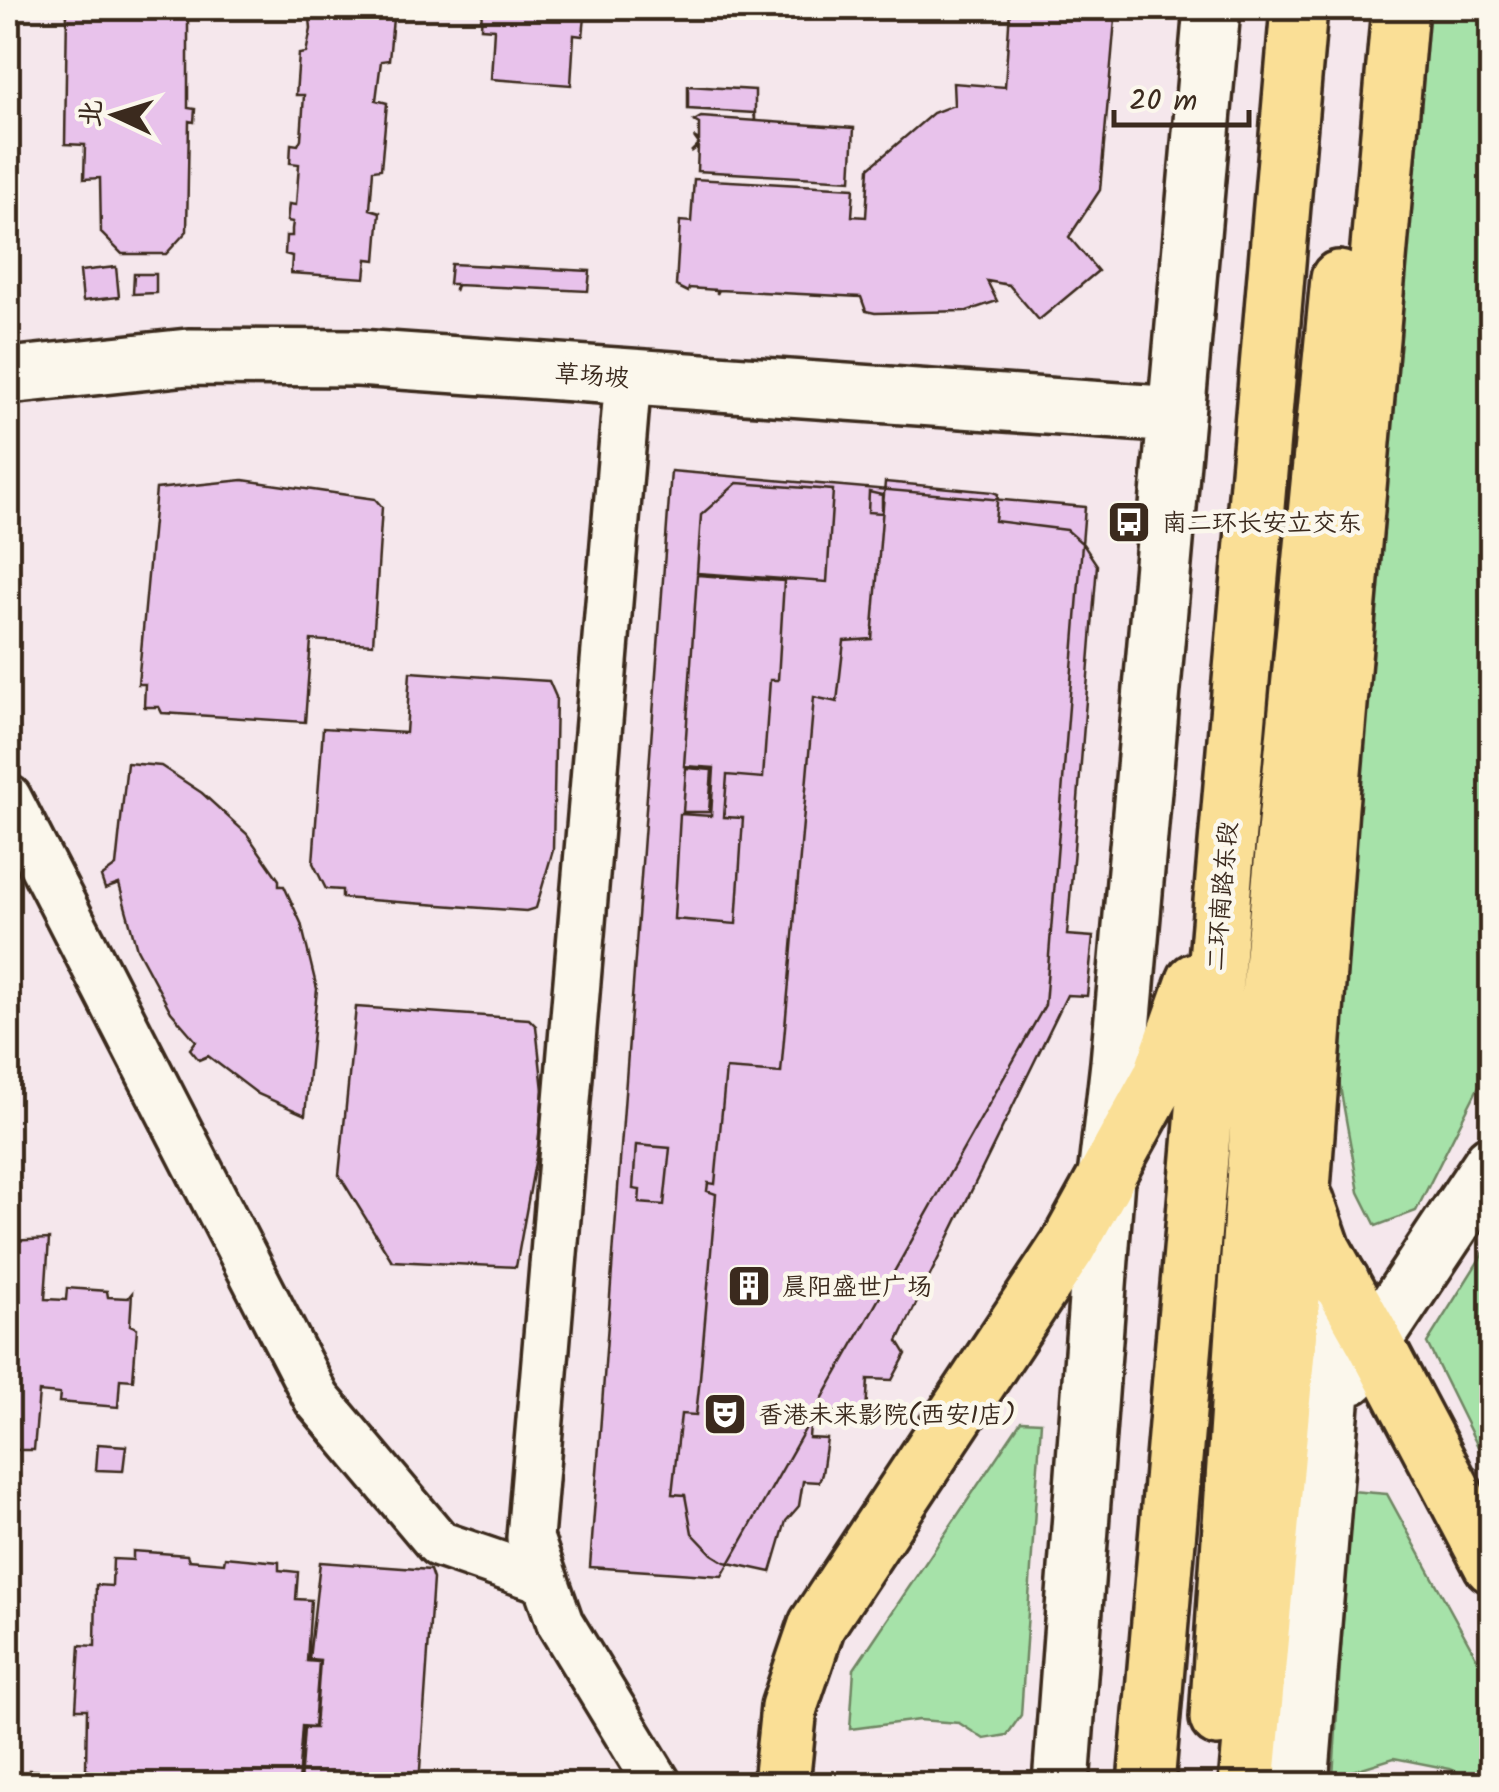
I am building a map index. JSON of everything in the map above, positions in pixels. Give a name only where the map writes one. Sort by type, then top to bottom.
[{"type":"highway","name":"二环南路东段","points":[[1146,1784],[1299,8]]},
{"type":"highway","points":[[1214,1784],[1260,1099],[1364,8]]},
{"type":"highway","points":[[1247,1784],[1302,1189],[1400,8]]},
{"type":"highway","points":[[1296,722],[1323,911]]},
{"type":"highway","points":[[781,1784],[788,1707],[817,1624],[1068,1246],[1161,1077],[1220,912]]},
{"type":"highway","points":[[1302,1189],[1323,1250],[1492,1565]]},
{"type":"main road","points":[[1061,1784],[1106,1178],[1212,8]]},
{"type":"main road","name":"草场坡","points":[[8,376],[188,358],[358,358],[1176,415]]},
{"type":"main road","points":[[1332,1405],[1492,1162]]},
{"type":"main road","points":[[1300,1784],[1340,1281]]},
{"type":"street","points":[[628,378],[530,1538],[560,1623],[658,1784]]},
{"type":"street","points":[[8,798],[317,1400],[439,1544],[544,1580]]},
{"type":"green space","points":[[1427,8],[1491,8],[1491,1062],[1416,1211],[1376,1226],[1359,1192],[1336,1064]]},
{"type":"green space","points":[[1491,1241],[1491,1473],[1427,1343]]},
{"type":"green space","points":[[1021,1421],[1041,1422],[1021,1715],[1007,1735],[984,1739],[959,1723],[919,1720],[850,1729],[854,1669]]},
{"type":"green space","points":[[1351,1491],[1387,1494],[1491,1684],[1491,1784],[1450,1769],[1394,1758],[1333,1777]]},
{"type":"building","points":[[67,8],[188,8],[188,108],[195,109],[194,122],[189,121],[187,231],[166,254],[122,254],[101,233],[100,178],[84,179],[85,145],[65,144]]},
{"type":"building","points":[[309,8],[394,8],[389,60],[381,61],[376,100],[387,103],[381,169],[373,170],[370,209],[380,212],[376,260],[367,259],[365,278],[291,273],[292,256],[285,254],[286,236],[292,236],[293,222],[287,221],[289,204],[296,205],[299,164],[290,163],[291,144],[298,145],[301,139],[304,95],[296,95],[299,54],[306,53],[311,29]]},
{"type":"building","points":[[482,8],[586,8],[583,36],[574,35],[571,85],[491,79],[494,29],[481,28]]},
{"type":"building","points":[[1010,8],[1116,8],[1100,190],[1069,237],[1098,271],[1039,320],[1009,285],[987,281],[997,301],[967,311],[875,313],[866,311],[861,297],[719,290],[717,294],[717,290],[689,288],[688,292],[676,286],[680,221],[691,222],[694,179],[854,188],[852,216],[866,217],[869,168],[933,113],[954,105],[953,83],[1005,87]]},
{"type":"building","points":[[688,86],[755,90],[755,120],[754,113],[688,109]]},
{"type":"building","points":[[701,117],[854,128],[851,180],[697,171],[698,147],[691,152],[699,144],[694,137],[699,140],[699,124],[694,121]]},
{"type":"building","points":[[451,264],[590,271],[588,291],[457,285],[455,291],[455,284],[449,284]]},
{"type":"building","points":[[116,267],[119,297],[83,301],[80,271]]},
{"type":"building","points":[[134,274],[156,274],[156,293],[133,294]]},
{"type":"building","name":"晨阳盛世广场","points":[[671,471],[1085,507],[1045,1005],[722,1576],[590,1567]]},
{"type":"building","points":[[243,480],[375,499],[382,507],[373,644],[311,640],[305,722],[162,713],[159,707],[144,707],[145,684],[138,684],[156,489]]},
{"type":"building","points":[[885,482],[993,492],[998,494],[995,521],[1067,530],[1083,544],[1097,565],[1067,935],[1093,937],[1087,996],[1067,995],[898,1341],[906,1354],[892,1380],[868,1379],[866,1414],[811,1410],[809,1438],[827,1439],[822,1474],[819,1482],[803,1481],[799,1506],[786,1521],[771,1572],[725,1562],[712,1554],[692,1533],[685,1495],[672,1494],[681,1414],[696,1415],[716,1194],[707,1191],[708,1183],[715,1184],[726,1069],[781,1073],[814,697],[837,702],[844,641],[872,639]]},
{"type":"building","points":[[737,483],[833,490],[827,582],[697,573],[701,515]]},
{"type":"building","points":[[869,492],[882,495],[882,513],[868,512]]},
{"type":"building","points":[[697,575],[784,581],[778,680],[770,680],[763,778],[727,775],[724,817],[743,818],[736,924],[674,919],[680,814],[711,816],[714,768],[684,766]]},
{"type":"building","points":[[410,672],[549,681],[556,697],[553,850],[536,908],[526,911],[342,898],[342,890],[326,889],[313,863],[323,728],[406,733]]},
{"type":"building","points":[[127,763],[161,766],[202,793],[247,834],[279,880],[279,886],[284,886],[301,923],[317,989],[305,1115],[258,1094],[208,1056],[199,1060],[190,1049],[196,1041],[171,1012],[137,949],[119,884],[105,889],[101,877],[116,866]]},
{"type":"building","points":[[686,768],[712,770],[709,812],[683,812]]},
{"type":"building","points":[[356,1007],[529,1019],[536,1026],[543,1090],[538,1146],[516,1267],[392,1261],[339,1175]]},
{"type":"building","points":[[636,1145],[670,1148],[664,1205],[639,1203],[640,1190],[633,1189]]},
{"type":"building","points":[[49,1239],[45,1299],[66,1300],[67,1288],[107,1291],[108,1297],[128,1298],[132,1293],[130,1325],[137,1328],[133,1380],[120,1379],[118,1407],[59,1402],[60,1394],[39,1392],[34,1450],[8,1450],[8,1241]]},
{"type":"building","points":[[98,1444],[126,1446],[123,1471],[96,1470]]},
{"type":"building","points":[[133,1551],[187,1555],[189,1560],[224,1563],[225,1557],[279,1562],[279,1570],[298,1572],[296,1599],[311,1600],[307,1661],[319,1662],[314,1727],[302,1726],[298,1784],[92,1784],[92,1772],[86,1769],[87,1709],[76,1709],[80,1645],[95,1646],[96,1585],[112,1586],[113,1559],[133,1560]]},
{"type":"building","points":[[320,1562],[430,1570],[433,1579],[419,1784],[300,1784],[304,1728],[315,1728],[320,1660],[309,1659]]},
{"type":"building","points":[[29,1770],[52,1772],[51,1784],[14,1784],[29,1776]]},
{"type":"place","name":"南二环长安立交东","points":[[1129,522]]},
{"type":"place","name":"晨阳盛世广场","points":[[749,1286]]},
{"type":"place","name":"香港未来影院(西安1店)","points":[[725,1414]]}]
